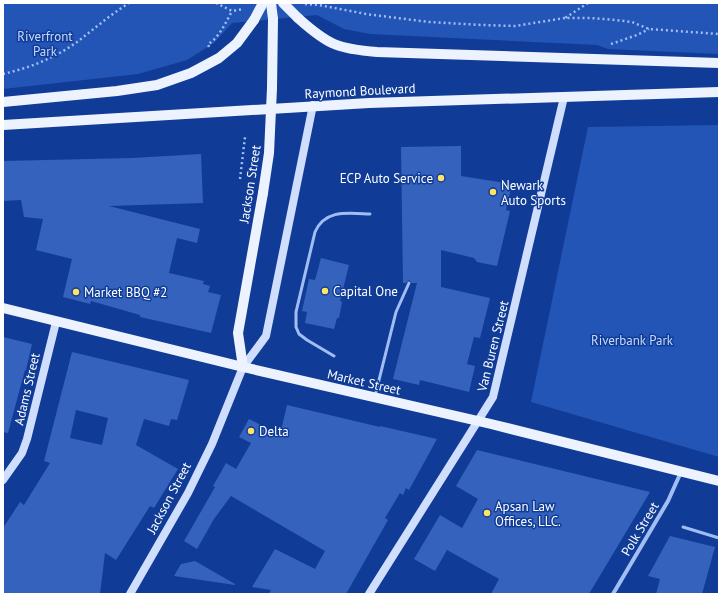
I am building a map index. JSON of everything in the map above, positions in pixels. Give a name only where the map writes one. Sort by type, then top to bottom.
[{"type":"main road","points":[[3,102],[117,91],[157,85],[191,73],[219,58],[237,43],[254,20],[263,3]]},
{"type":"main road","name":"Jackson Street","points":[[243,367],[238,332],[269,153],[273,19],[271,3]]},
{"type":"main road","points":[[284,3],[315,34],[331,44],[350,50],[719,63]]},
{"type":"main road","name":"Raymond Boulevard","points":[[3,125],[369,102],[719,92]]},
{"type":"main road","name":"Market Street","points":[[3,308],[243,367],[478,421],[719,481]]},
{"type":"street","name":"Van Buren Street","points":[[369,594],[494,397],[564,97]]},
{"type":"street","name":"Jackson Street","points":[[130,594],[188,493],[212,444],[243,367],[266,336],[313,105]]},
{"type":"street","name":"Adams Street","points":[[3,480],[22,453],[28,439],[56,322]]},
{"type":"street","name":"Polk Street","points":[[613,594],[668,501],[681,472]]},
{"type":"lane","points":[[334,356],[299,334],[296,327],[296,312],[315,232],[318,226],[326,218],[334,214],[370,214]]},
{"type":"lane","points":[[375,398],[396,312],[409,283]]},
{"type":"lane","points":[[683,527],[719,538]]},
{"type":"path","points":[[3,74],[19,70],[51,57],[75,43],[114,12],[129,3]]},
{"type":"path","points":[[216,3],[232,11],[239,10]]},
{"type":"path","points":[[565,18],[588,3]]},
{"type":"path","points":[[306,4],[366,14],[429,22],[515,26],[565,18],[590,18],[632,22],[649,29],[719,34]]},
{"type":"path","points":[[211,49],[208,44],[212,42],[232,11]]},
{"type":"path","points":[[240,179],[245,137]]},
{"type":"green space","name":"Riverfront Park","points":[[3,3],[719,3],[719,54],[608,49],[597,45],[370,34],[344,29],[317,15],[232,23],[214,43],[187,60],[138,74],[3,89]]},
{"type":"green space","name":"Riverbank Park","points":[[719,125],[719,457],[531,402],[588,127]]},
{"type":"building","points":[[461,146],[461,176],[512,184],[506,210],[510,211],[497,266],[477,262],[474,258],[441,250],[441,287],[490,298],[480,338],[474,337],[467,364],[475,366],[469,392],[420,380],[419,385],[393,379],[417,283],[412,283],[409,280],[406,283],[403,283],[401,147]]},
{"type":"building","points":[[201,154],[203,203],[109,206],[200,229],[197,243],[177,238],[169,273],[204,281],[203,284],[210,286],[208,292],[221,295],[211,333],[140,317],[140,315],[91,301],[90,304],[63,297],[72,259],[36,250],[43,219],[24,217],[21,200],[3,201],[3,161],[132,158]]},
{"type":"building","name":"Capital One","points":[[321,258],[349,265],[340,301],[342,302],[339,318],[337,318],[334,329],[305,323],[307,312],[302,311],[309,279],[315,280]]},
{"type":"building","points":[[3,337],[32,344],[8,433],[3,432]]},
{"type":"building","points":[[72,352],[189,380],[177,420],[171,419],[169,426],[144,419],[136,445],[178,469],[154,508],[150,506],[116,560],[105,553],[100,594],[3,594],[3,528],[20,502],[24,505],[50,463],[44,461]],"holes":[[[76,410],[108,418],[102,445],[70,438]]]},
{"type":"building","points":[[287,405],[437,439],[409,490],[406,488],[403,495],[400,493],[385,518],[388,520],[346,594],[269,594],[271,590],[252,587],[275,549],[315,569],[325,551],[231,496],[214,519],[197,549],[184,541],[215,487],[213,486],[226,463],[236,469],[251,443],[239,437],[249,419],[280,435]]},
{"type":"building","points":[[477,450],[650,492],[589,594],[491,594],[499,579],[447,550],[435,571],[414,559],[440,515],[462,528],[478,499],[456,486]]},
{"type":"building","points":[[670,536],[715,547],[702,594],[656,594],[660,579],[648,576]]},
{"type":"building","points":[[195,561],[235,585],[174,576],[181,564]]},
{"type":"place","name":"ECP Auto Service","points":[[441,178]]},
{"type":"place","name":"Newark Auto Sports","points":[[493,192]]},
{"type":"place","name":"Capital One","points":[[325,291]]},
{"type":"place","name":"Market BBQ #2","points":[[76,292]]},
{"type":"place","name":"Delta","points":[[251,431]]},
{"type":"place","name":"Apsan Law Offices, LLC.","points":[[487,513]]}]
